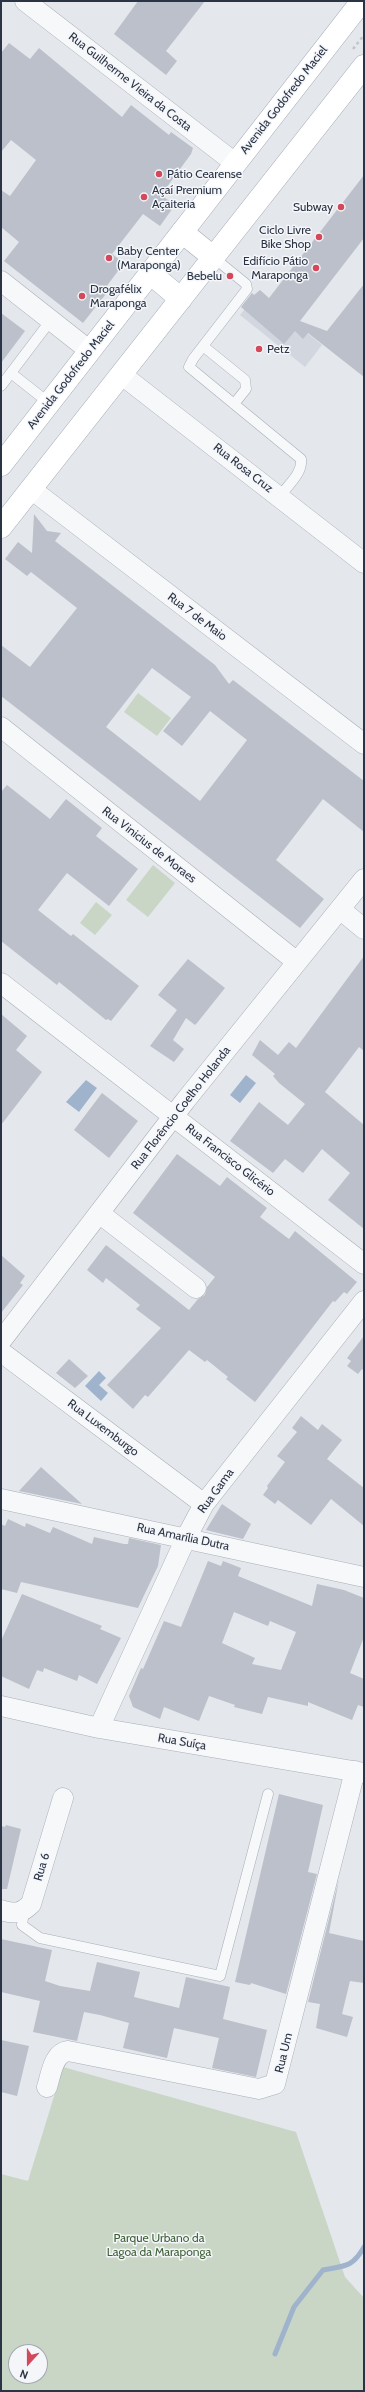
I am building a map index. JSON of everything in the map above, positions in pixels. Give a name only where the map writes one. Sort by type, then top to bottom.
[{"type":"main road","name":"Avenida Godofredo Maciel","points":[[2,461],[50,403],[234,163],[362,1]]},
{"type":"main road","points":[[1,527],[364,66]]},
{"type":"main road","points":[[182,232],[213,257]]},
{"type":"main road","points":[[150,273],[181,299]]},
{"type":"street","name":"Rua Guilherme Vieira da Costa","points":[[25,1],[234,163]]},
{"type":"street","points":[[1,281],[90,351]]},
{"type":"street","name":"Rua Rosa Cruz","points":[[122,375],[280,496],[364,563]]},
{"type":"street","name":"Rua 7 de Maio","points":[[31,489],[364,744]]},
{"type":"street","name":"Rua Vinicius de Moraes","points":[[1,727],[297,962]]},
{"type":"street","name":"Rua Florêncio Coelho Holanda","points":[[1,1341],[174,1116],[297,962],[341,910],[364,879]]},
{"type":"street","points":[[341,910],[364,929]]},
{"type":"street","name":"Rua Francisco Glicério","points":[[1,984],[364,1264]]},
{"type":"street","points":[[99,1214],[196,1288]]},
{"type":"street","name":"Rua Gama","points":[[99,1728],[186,1538],[204,1504],[364,1300]]},
{"type":"street","name":"Rua Luxemburgo","points":[[1,1352],[204,1504]]},
{"type":"street","name":"Rua Amarília Dutra","points":[[1,1498],[364,1577]]},
{"type":"street","name":"Rua Suíça","points":[[1,1706],[99,1728],[359,1772]]},
{"type":"street","name":"Rua Um","points":[[47,2087],[57,2056],[62,2052],[68,2051],[259,2089],[275,2084],[359,1772]]},
{"type":"street","name":"Rua 6","points":[[24,1911],[31,1904],[63,1798]]},
{"type":"street","points":[[1,1910],[15,1913],[24,1911]]},
{"type":"lane","points":[[213,257],[246,284],[247,289],[203,346],[189,367],[301,459],[302,465],[299,472],[280,496]]},
{"type":"lane","points":[[1,386],[51,320]]},
{"type":"lane","points":[[203,346],[245,380],[246,389],[234,404]]},
{"type":"lane","points":[[11,373],[50,403]]},
{"type":"lane","points":[[24,1911],[22,1925],[40,1938],[220,1976],[268,1794]]},
{"type":"shaded area","points":[[258,293],[322,345],[305,367],[240,315]]},
{"type":"green space","points":[[138,693],[171,718],[157,736],[124,712]]},
{"type":"green space","points":[[153,865],[175,883],[148,917],[126,900]]},
{"type":"green space","points":[[96,902],[112,915],[95,935],[80,923]]},
{"type":"green space","name":"Parque Urbano da Lagoa da Maraponga","points":[[63,2067],[296,2132],[345,2277],[364,2298],[364,2391],[1,2391],[1,2174],[28,2181]]},
{"type":"water","points":[[246,1075],[256,1083],[240,1103],[230,1095]]},
{"type":"water","points":[[86,1080],[97,1088],[79,1112],[66,1102]]},
{"type":"water","points":[[99,1371],[106,1378],[99,1385],[108,1393],[101,1401],[85,1386]]},
{"type":"building","points":[[138,1],[205,1],[166,51],[177,61],[166,75],[114,34]]},
{"type":"building","points":[[9,43],[30,59],[39,48],[122,117],[131,105],[169,135],[171,132],[193,148],[191,154],[161,195],[175,205],[160,226],[143,214],[112,254],[124,263],[106,287],[109,290],[83,323],[4,261],[19,242],[1,227],[1,190],[10,196],[36,160],[11,140],[1,152],[1,53]]},
{"type":"building","points":[[364,175],[364,238],[300,321],[327,331],[364,284],[364,377],[308,333],[303,339],[295,331],[284,344],[241,307],[252,293],[254,295],[260,290],[269,298]]},
{"type":"building","points":[[1,313],[25,331],[1,363]]},
{"type":"building","points":[[34,514],[47,531],[61,533],[55,541],[215,665],[229,684],[233,680],[364,781],[364,832],[323,799],[276,860],[324,899],[300,928],[1,696],[1,645],[30,667],[77,608],[31,572],[27,576],[5,559],[18,542],[32,553]],"holes":[[[152,668],[191,697],[163,731],[182,746],[210,711],[247,740],[200,801],[106,727]]]},
{"type":"building","points":[[7,785],[50,819],[66,799],[102,828],[96,836],[138,869],[109,906],[67,873],[38,910],[71,936],[73,934],[139,986],[111,1021],[108,1019],[106,1020],[59,982],[57,985],[1,941],[1,792]]},
{"type":"building","points":[[364,956],[364,1051],[359,1047],[325,1092],[364,1125],[364,1229],[328,1200],[350,1173],[322,1149],[303,1173],[285,1159],[273,1173],[230,1141],[259,1102],[288,1125],[305,1104],[279,1083],[273,1076],[275,1074],[252,1055],[260,1040],[278,1055],[289,1042],[296,1048]]},
{"type":"building","points":[[188,959],[225,988],[195,1025],[186,1018],[173,1040],[184,1049],[174,1062],[150,1046],[177,1010],[158,995]]},
{"type":"building","points":[[1,1014],[27,1036],[16,1050],[42,1072],[1,1125]]},
{"type":"building","points":[[102,1093],[138,1121],[109,1158],[74,1130]]},
{"type":"building","points":[[177,1154],[220,1186],[227,1177],[267,1208],[260,1217],[289,1239],[295,1231],[357,1282],[347,1294],[344,1292],[335,1302],[333,1301],[255,1402],[226,1379],[228,1377],[207,1360],[205,1362],[189,1350],[148,1397],[145,1395],[133,1409],[107,1385],[161,1328],[136,1309],[140,1305],[106,1278],[103,1283],[87,1270],[106,1245],[189,1310],[198,1299],[205,1295],[207,1287],[215,1277],[133,1213]]},
{"type":"building","points":[[1,1255],[25,1276],[20,1283],[23,1285],[1,1313]]},
{"type":"building","points":[[364,1336],[364,1371],[362,1369],[358,1374],[347,1366],[351,1361],[347,1358]]},
{"type":"building","points":[[69,1359],[88,1376],[75,1388],[56,1373]]},
{"type":"building","points":[[301,1416],[318,1430],[322,1424],[342,1440],[327,1459],[364,1488],[364,1526],[331,1499],[311,1525],[278,1500],[275,1504],[263,1495],[268,1488],[267,1486],[285,1462],[277,1456],[297,1432],[292,1428]]},
{"type":"building","points":[[41,1467],[82,1504],[19,1491]]},
{"type":"building","points":[[222,1504],[251,1524],[243,1539],[206,1530]]},
{"type":"building","points":[[8,1519],[25,1527],[26,1523],[50,1533],[53,1527],[92,1544],[94,1537],[124,1544],[128,1544],[129,1538],[161,1545],[158,1566],[138,1608],[21,1582],[17,1593],[1,1589],[1,1524],[5,1526]]},
{"type":"building","points":[[208,1561],[221,1566],[223,1561],[241,1568],[238,1576],[312,1606],[317,1584],[344,1590],[364,1598],[364,1637],[350,1673],[364,1679],[364,1707],[358,1705],[352,1720],[308,1702],[308,1706],[268,1697],[262,1714],[234,1707],[235,1705],[209,1696],[199,1721],[164,1707],[160,1719],[133,1707],[129,1696],[141,1668],[143,1669],[164,1621],[181,1627]],"holes":[[[234,1612],[268,1626],[270,1621],[296,1632],[281,1670],[252,1664],[255,1658],[222,1643]]]},
{"type":"building","points":[[22,1594],[102,1626],[100,1629],[121,1638],[97,1684],[79,1675],[77,1681],[44,1668],[43,1672],[37,1670],[29,1689],[1,1676],[1,1641]]},
{"type":"building","points":[[279,1794],[323,1805],[308,1872],[317,1874],[286,1994],[251,1983],[250,1985],[235,1982]]},
{"type":"building","points":[[6,1825],[21,1829],[7,1889],[1,1889],[1,1826],[5,1827]]},
{"type":"building","points":[[339,1879],[329,1933],[364,1941],[364,1983],[350,1981],[342,2014],[353,2017],[347,2037],[316,2028],[320,2004],[308,2002]]},
{"type":"building","points":[[1,1939],[52,1950],[45,1981],[60,1986],[90,1991],[97,1962],[140,1972],[134,1997],[179,2008],[186,1977],[230,1987],[223,2019],[267,2030],[256,2077],[212,2068],[219,2038],[174,2028],[167,2058],[123,2048],[129,2023],[100,2015],[84,2012],[77,2041],[33,2032],[40,2001],[1,1992]]},
{"type":"building","points":[[1,2040],[29,2046],[17,2096],[1,2092]]},
{"type":"waterway","points":[[275,2354],[294,2307],[323,2270],[337,2268],[352,2262],[360,2254],[364,2247]]},
{"type":"place","name":"Pátio Cearense","points":[[159,174]]},
{"type":"place","name":"Açaí Premium Açaiteria","points":[[144,197]]},
{"type":"place","name":"Subway","points":[[341,207]]},
{"type":"place","name":"Ciclo Livre Bike Shop","points":[[319,237]]},
{"type":"place","name":"Baby Center (Maraponga)","points":[[109,258]]},
{"type":"place","name":"Edifício Pátio Maraponga","points":[[316,268]]},
{"type":"place","name":"Bebelu","points":[[230,276]]},
{"type":"place","name":"Drogafélix Maraponga","points":[[82,296]]},
{"type":"place","name":"Petz","points":[[259,349]]}]
